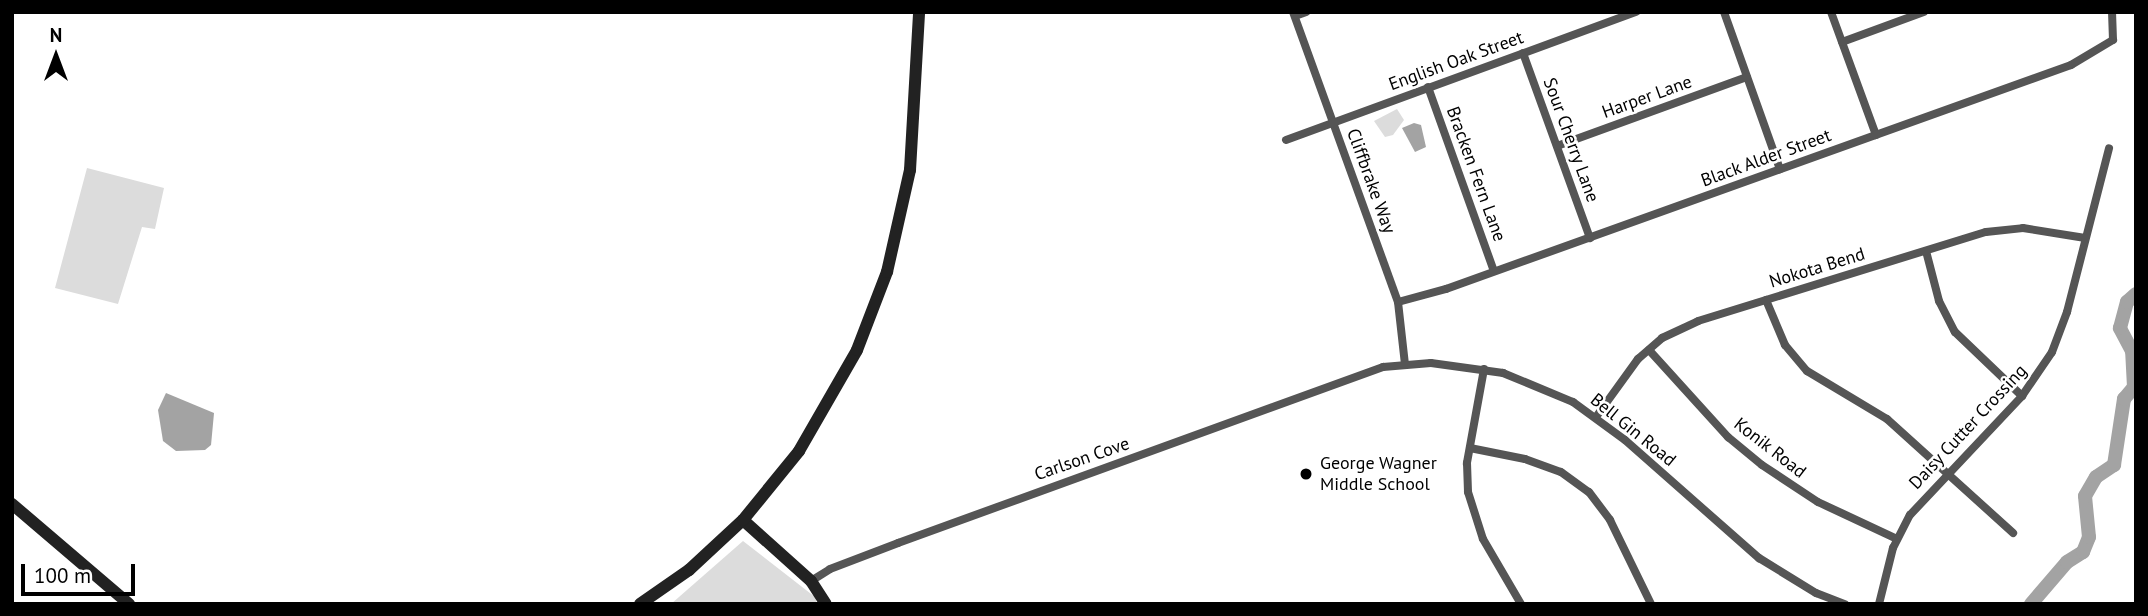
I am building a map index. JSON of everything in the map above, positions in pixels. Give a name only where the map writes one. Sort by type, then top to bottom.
[{"type":"main road","points":[[640,604],[689,569],[743,520],[799,451],[835,392],[887,272],[910,170],[919,12]]},
{"type":"main road","points":[[12,504],[129,604]]},
{"type":"main road","points":[[743,520],[811,581],[826,604]]},
{"type":"street","points":[[1294,14],[1306,12]]},
{"type":"street","name":"English Oak Street","points":[[1286,139],[1636,12]]},
{"type":"street","points":[[1724,12],[1780,169]]},
{"type":"street","points":[[1831,12],[1876,135]]},
{"type":"street","points":[[1842,42],[1923,12]]},
{"type":"street","name":"Black Alder Street","points":[[1398,302],[1590,238],[2092,54],[2113,40],[2112,12]]},
{"type":"street","name":"Cliffbrake Way","points":[[1294,14],[1398,302],[1405,364]]},
{"type":"street","name":"Sour Cherry Lane","points":[[1523,52],[1590,238]]},
{"type":"street","name":"Harper Lane","points":[[1557,146],[1746,78]]},
{"type":"street","name":"Bracken Fern Lane","points":[[1428,87],[1494,271]]},
{"type":"street","name":"Daisy Cutter Crossing","points":[[1879,604],[1897,538],[1910,514],[2022,396],[2058,337],[2109,148]]},
{"type":"street","name":"Nokota Bend","points":[[1596,417],[1626,372],[1676,330],[1766,300],[2008,228],[2085,238]]},
{"type":"street","points":[[1926,251],[1939,301],[1955,332],[2022,396]]},
{"type":"street","points":[[1766,300],[1785,345],[1807,371],[1886,419],[2013,533]]},
{"type":"street","name":"Konik Road","points":[[1649,350],[1728,437],[1773,473],[1841,515],[1897,538]]},
{"type":"street","name":"Bell Gin Road","points":[[1368,373],[1405,364],[1484,369],[1545,387],[1596,417],[1759,558],[1816,593],[1845,604]]},
{"type":"street","points":[[1484,369],[1470,448],[1468,492],[1477,525],[1521,604]]},
{"type":"street","name":"Carlson Cove","points":[[811,581],[854,560],[1368,373]]},
{"type":"street","points":[[1470,448],[1549,467],[1589,492],[1610,520],[1651,604]]},
{"type":"shaded area","points":[[1397,109],[1404,120],[1393,135],[1385,137],[1374,121]]},
{"type":"shaded area","points":[[1414,123],[1421,125],[1426,147],[1415,152],[1402,128]]},
{"type":"shaded area","points":[[87,168],[164,188],[155,229],[142,227],[118,304],[55,288]]},
{"type":"shaded area","points":[[166,393],[214,413],[211,445],[205,450],[176,451],[163,441],[158,410]]},
{"type":"shaded area","points":[[743,541],[815,597],[817,604],[671,604]]},
{"type":"waterway","points":[[2031,604],[2067,562],[2083,552],[2089,537],[2085,496],[2096,477],[2114,465],[2124,399],[2134,387],[2132,351],[2120,328],[2127,302],[2136,294]]},
{"type":"place","name":"George Wagner Middle School","points":[[1306,474]]}]
